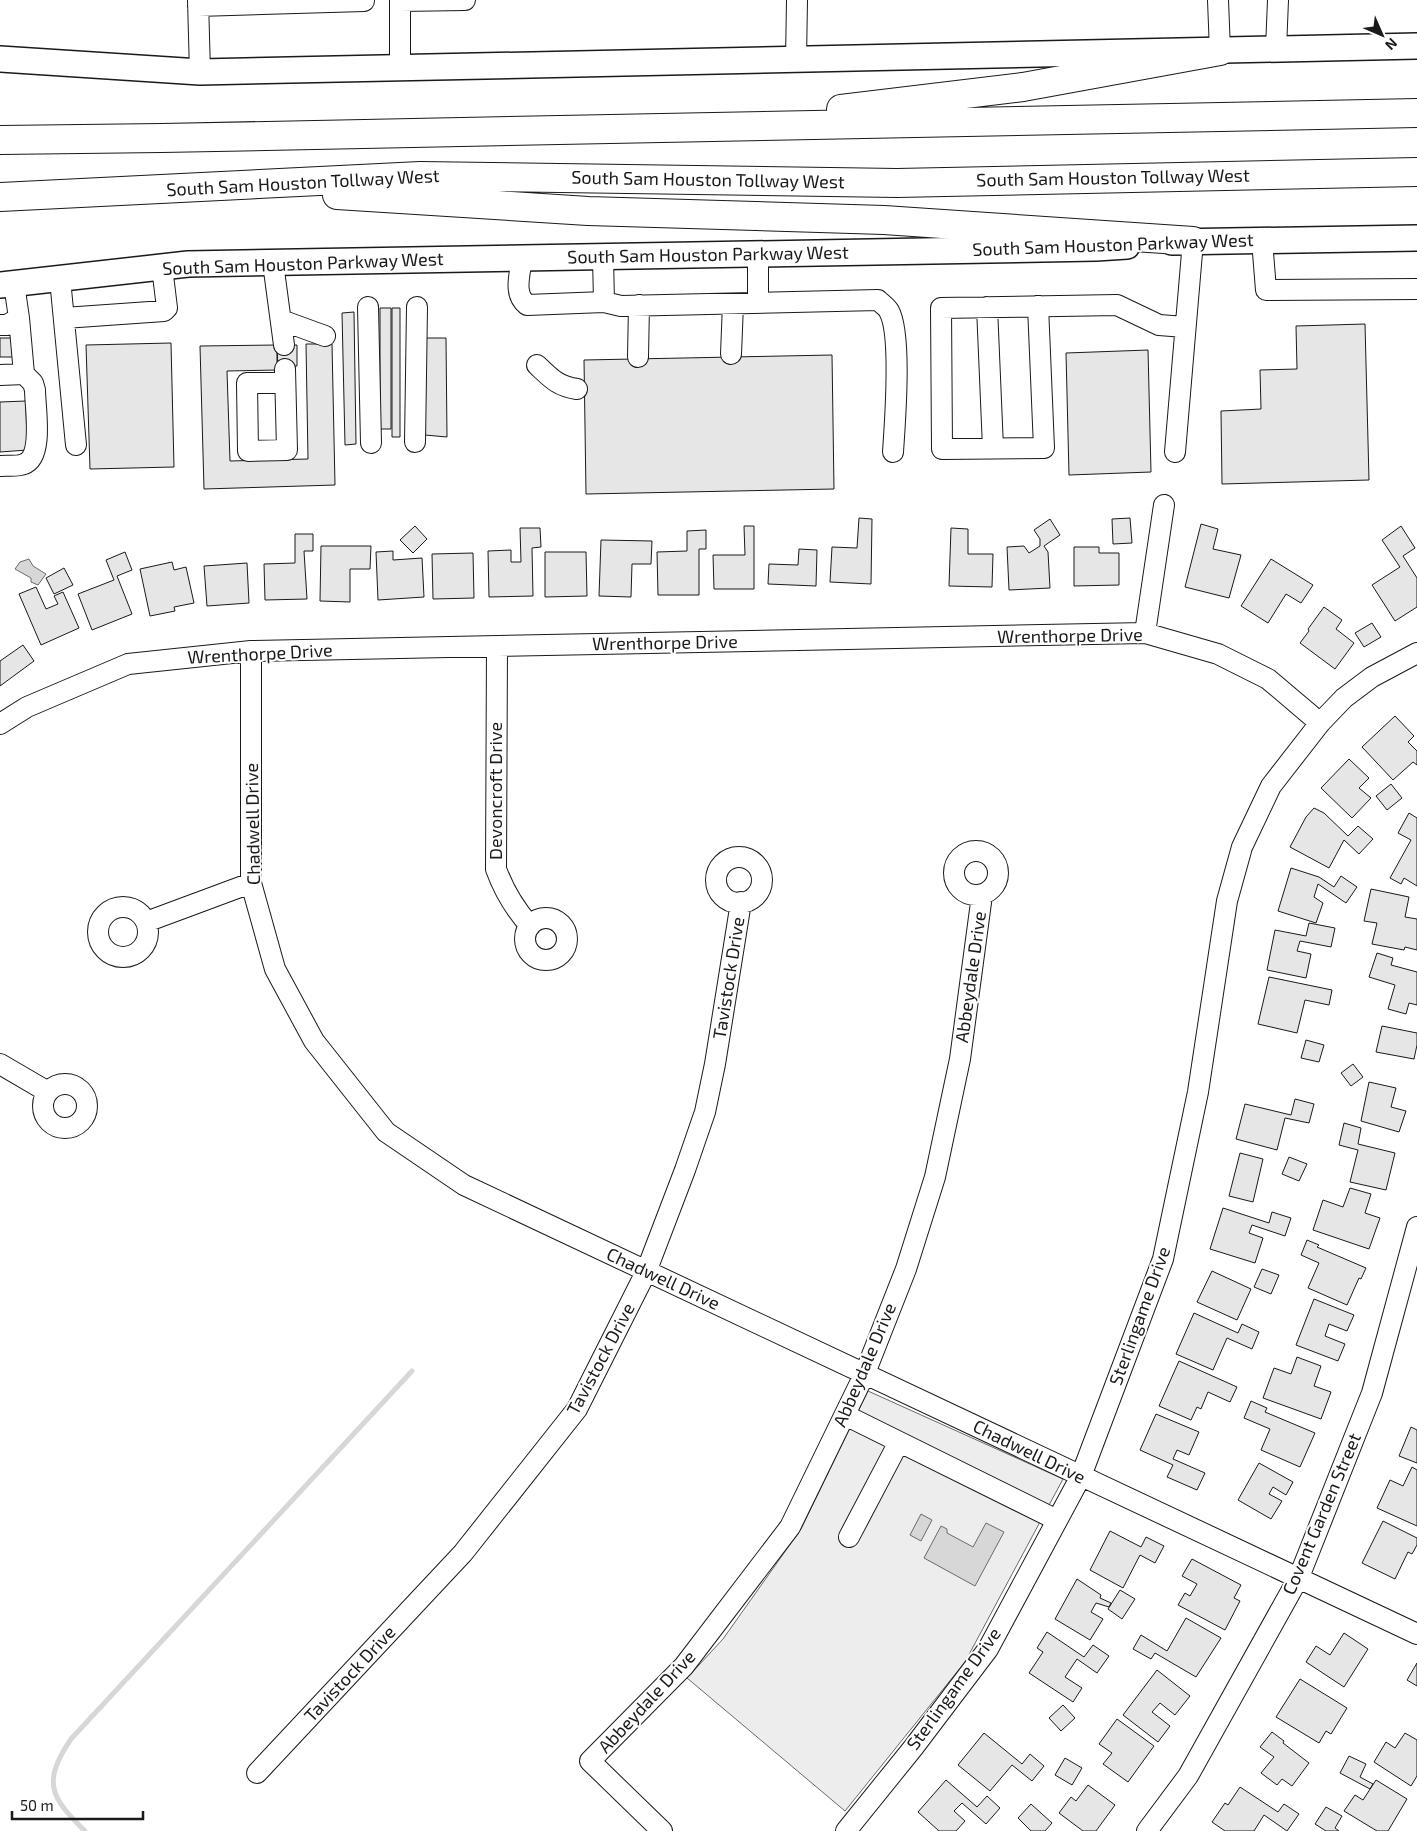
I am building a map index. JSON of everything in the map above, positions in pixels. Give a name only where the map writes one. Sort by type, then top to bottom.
[{"type":"highway","points":[[642,128],[817,112],[1024,87],[1220,50]]},
{"type":"highway","points":[[0,140],[1417,113]]},
{"type":"highway","name":"South Sam Houston Tollway West","points":[[0,197],[420,176],[897,183],[1417,172]]},
{"type":"highway","points":[[206,187],[588,211],[884,220],[1192,241]]},
{"type":"main road","points":[[0,60],[200,72],[1417,46]]},
{"type":"main road","name":"South Sam Houston Parkway West","points":[[7,285],[188,264],[1096,248],[1192,241],[1417,238]]},
{"type":"street","points":[[400,68],[400,1],[465,0]]},
{"type":"street","points":[[796,60],[797,0]]},
{"type":"street","points":[[1218,0],[1220,50]]},
{"type":"street","points":[[1276,49],[1278,0]]},
{"type":"street","points":[[200,72],[198,3],[364,1]]},
{"type":"street","points":[[1262,240],[1266,290],[1417,289]]},
{"type":"street","points":[[1176,452],[1192,241]]},
{"type":"street","points":[[758,254],[758,303]]},
{"type":"street","points":[[603,257],[604,302]]},
{"type":"street","points":[[522,258],[518,293],[522,301],[527,305],[604,302],[621,306],[878,300],[889,310],[895,329],[896,400],[893,452]]},
{"type":"street","points":[[273,263],[284,345]]},
{"type":"street","points":[[64,318],[164,312],[167,308],[162,267]]},
{"type":"street","points":[[60,279],[76,445]]},
{"type":"street","points":[[0,466],[23,465],[30,461],[37,448],[35,390],[33,383],[24,374],[19,318],[7,285]]},
{"type":"street","points":[[731,354],[733,304]]},
{"type":"street","points":[[638,356],[639,305]]},
{"type":"street","points":[[1038,306],[1044,448],[942,449],[941,308],[1038,306],[1116,305],[1159,325],[1185,327]]},
{"type":"street","points":[[368,307],[371,443]]},
{"type":"street","points":[[415,442],[417,307]]},
{"type":"street","points":[[987,307],[993,448]]},
{"type":"street","points":[[0,325],[19,318]]},
{"type":"street","points":[[281,320],[325,336]]},
{"type":"street","points":[[537,365],[564,387],[577,389]]},
{"type":"street","points":[[0,375],[24,374]]},
{"type":"street","points":[[1145,633],[1164,505]]},
{"type":"street","name":"Wrenthorpe Drive","points":[[0,724],[27,707],[128,664],[251,651],[1145,633],[1218,654],[1268,679],[1320,723]]},
{"type":"street","name":"Devoncroft Drive","points":[[497,646],[496,869],[504,890],[518,912],[530,926]]},
{"type":"street","name":"Chadwell Drive","points":[[251,651],[251,884],[275,969],[314,1041],[386,1132],[464,1185],[1417,1634]]},
{"type":"street","name":"Sterlingame Drive","points":[[846,1831],[913,1748],[988,1649],[1081,1476],[1163,1259],[1198,1092],[1228,901],[1242,847],[1270,786],[1320,723],[1344,698],[1372,677],[1417,653]]},
{"type":"street","points":[[146,922],[251,884]]},
{"type":"street","name":"Abbeydale Drive","points":[[662,1831],[590,1762],[684,1666],[790,1527],[865,1373],[906,1269],[935,1177],[960,1060],[982,895]]},
{"type":"street","name":"Tavistock Drive","points":[[257,1773],[463,1553],[577,1409],[646,1272],[705,1112],[715,1064],[741,902]]},
{"type":"street","points":[[0,1064],[48,1092]]},
{"type":"street","name":"Covent Garden Street","points":[[1147,1831],[1188,1776],[1299,1577],[1372,1393],[1417,1227]]},
{"type":"street","points":[[845,1414],[1058,1520]]},
{"type":"street","points":[[849,1537],[900,1442]]},
{"type":"shaded area","points":[[29,559],[33,566],[46,574],[38,585],[31,582],[31,578],[15,569],[20,562]]},
{"type":"shaded area","points":[[868,1391],[1063,1479],[965,1662],[845,1811],[687,1678],[723,1639],[801,1529]]},
{"type":"shaded area","points":[[921,1514],[932,1520],[921,1541],[910,1535]]},
{"type":"shaded area","points":[[986,1523],[1004,1532],[975,1586],[924,1558],[941,1526],[947,1529],[947,1533],[973,1547]]},
{"type":"building","points":[[380,308],[391,308],[391,429],[380,429]]},
{"type":"building","points":[[392,308],[400,308],[400,437],[392,437]]},
{"type":"building","points":[[354,312],[356,444],[345,445],[342,313]]},
{"type":"building","points":[[1365,324],[1369,480],[1222,484],[1221,411],[1261,409],[1260,370],[1297,369],[1296,326]]},
{"type":"building","points":[[0,338],[16,338],[16,357],[0,357]]},
{"type":"building","points":[[425,338],[446,338],[447,437],[425,435]]},
{"type":"building","points":[[171,343],[174,467],[90,469],[86,345]]},
{"type":"building","points":[[306,344],[332,344],[335,485],[204,489],[200,346],[277,345],[278,370],[227,371],[230,461],[308,459]]},
{"type":"building","points":[[277,345],[297,345],[297,366],[277,366]]},
{"type":"building","points":[[1148,350],[1151,472],[1069,475],[1066,353]]},
{"type":"building","points":[[832,355],[834,489],[586,494],[584,360]]},
{"type":"building","points":[[26,401],[27,450],[0,452],[0,402]]},
{"type":"building","points":[[859,518],[872,519],[871,584],[830,582],[832,547],[857,548]]},
{"type":"building","points":[[1130,518],[1132,543],[1113,544],[1112,519]]},
{"type":"building","points":[[1050,519],[1060,535],[1044,546],[1048,552],[1050,588],[1009,590],[1007,547],[1024,546],[1029,553],[1040,546],[1040,539],[1034,530]]},
{"type":"building","points":[[1201,524],[1218,529],[1213,549],[1241,555],[1229,598],[1185,587]]},
{"type":"building","points":[[415,526],[427,539],[413,553],[400,540]]},
{"type":"building","points":[[744,526],[754,526],[754,589],[714,589],[713,555],[745,555]]},
{"type":"building","points":[[1401,526],[1415,548],[1403,556],[1417,578],[1417,607],[1395,621],[1372,585],[1400,567],[1382,540]]},
{"type":"building","points":[[520,528],[540,528],[541,547],[532,548],[533,596],[489,597],[488,551],[511,550],[511,562],[521,562]]},
{"type":"building","points":[[951,528],[968,529],[968,554],[993,554],[992,587],[949,586]]},
{"type":"building","points":[[706,530],[706,549],[699,549],[699,595],[658,595],[657,552],[687,551],[687,531]]},
{"type":"building","points":[[295,534],[313,534],[313,551],[304,551],[307,599],[265,600],[264,564],[295,563]]},
{"type":"building","points":[[601,540],[652,541],[651,564],[632,564],[631,597],[599,596]]},
{"type":"building","points":[[321,546],[371,546],[370,569],[350,569],[350,602],[320,601]]},
{"type":"building","points":[[1074,547],[1099,547],[1099,553],[1119,553],[1119,585],[1074,586]]},
{"type":"building","points":[[799,549],[817,550],[816,586],[768,584],[769,564],[798,565]]},
{"type":"building","points":[[393,551],[393,560],[422,558],[424,597],[378,600],[376,552]]},
{"type":"building","points":[[125,552],[132,570],[117,576],[132,614],[92,630],[78,594],[114,580],[106,560]]},
{"type":"building","points":[[545,552],[586,552],[587,596],[545,597]]},
{"type":"building","points":[[473,553],[474,598],[433,599],[432,554]]},
{"type":"building","points":[[1271,559],[1313,585],[1301,603],[1286,594],[1268,623],[1241,606]]},
{"type":"building","points":[[172,562],[174,570],[186,567],[194,603],[174,607],[175,611],[150,616],[140,569]]},
{"type":"building","points":[[247,563],[249,603],[207,606],[204,566]]},
{"type":"building","points":[[64,568],[73,585],[54,594],[46,578]]},
{"type":"building","points":[[36,587],[46,609],[58,604],[54,596],[63,592],[79,628],[41,645],[19,594]]},
{"type":"building","points":[[1324,607],[1342,620],[1336,629],[1354,643],[1335,669],[1300,643]]},
{"type":"building","points":[[1372,623],[1381,637],[1364,647],[1355,633]]},
{"type":"building","points":[[23,645],[34,661],[0,686],[0,661]]},
{"type":"building","points":[[1395,716],[1414,736],[1408,742],[1417,751],[1417,765],[1413,762],[1393,780],[1362,747]]},
{"type":"building","points":[[1349,759],[1369,778],[1359,788],[1371,798],[1352,818],[1321,788]]},
{"type":"building","points":[[1391,784],[1402,798],[1387,810],[1376,796]]},
{"type":"building","points":[[1314,808],[1324,813],[1348,836],[1358,826],[1373,839],[1359,854],[1344,840],[1329,868],[1290,847],[1306,817]]},
{"type":"building","points":[[1409,813],[1417,818],[1417,886],[1404,878],[1401,884],[1390,878],[1411,840],[1398,833]]},
{"type":"building","points":[[1291,868],[1319,877],[1334,887],[1341,876],[1357,887],[1346,903],[1318,884],[1314,897],[1323,903],[1316,923],[1278,911]]},
{"type":"building","points":[[1371,889],[1409,897],[1405,917],[1417,919],[1417,950],[1405,947],[1404,950],[1372,944],[1377,923],[1364,921]]},
{"type":"building","points":[[1309,923],[1335,928],[1331,947],[1300,941],[1297,951],[1311,954],[1306,978],[1267,970],[1275,930],[1306,936]]},
{"type":"building","points":[[1377,953],[1393,958],[1391,965],[1417,972],[1417,1005],[1409,1003],[1406,1014],[1388,1009],[1395,985],[1369,977]]},
{"type":"building","points":[[1269,977],[1332,990],[1329,1005],[1305,1000],[1297,1033],[1258,1024]]},
{"type":"building","points":[[1382,1026],[1417,1033],[1414,1059],[1376,1052]]},
{"type":"building","points":[[1306,1040],[1324,1045],[1319,1062],[1301,1058]]},
{"type":"building","points":[[1353,1064],[1363,1077],[1351,1086],[1341,1073]]},
{"type":"building","points":[[1369,1082],[1396,1088],[1391,1107],[1406,1111],[1399,1132],[1361,1121]]},
{"type":"building","points":[[1295,1099],[1314,1104],[1309,1123],[1285,1118],[1277,1150],[1236,1139],[1245,1104],[1291,1115]]},
{"type":"building","points":[[1344,1123],[1361,1128],[1358,1144],[1395,1153],[1386,1190],[1350,1182],[1358,1150],[1339,1145]]},
{"type":"building","points":[[1240,1153],[1263,1159],[1253,1202],[1229,1196]]},
{"type":"building","points":[[1289,1157],[1307,1164],[1299,1181],[1282,1174]]},
{"type":"building","points":[[1350,1188],[1371,1194],[1365,1213],[1380,1218],[1369,1249],[1313,1230],[1323,1200],[1343,1207]]},
{"type":"building","points":[[1223,1208],[1269,1223],[1272,1212],[1291,1218],[1285,1236],[1252,1225],[1249,1233],[1263,1238],[1255,1263],[1210,1249]]},
{"type":"building","points":[[1307,1240],[1319,1245],[1317,1247],[1366,1268],[1361,1279],[1359,1278],[1347,1305],[1308,1288],[1319,1263],[1301,1255]]},
{"type":"building","points":[[1262,1269],[1279,1275],[1271,1294],[1254,1287]]},
{"type":"building","points":[[1212,1271],[1251,1289],[1237,1320],[1197,1302]]},
{"type":"building","points":[[1314,1299],[1354,1315],[1347,1331],[1329,1324],[1325,1336],[1345,1344],[1338,1361],[1296,1345]]},
{"type":"building","points":[[1194,1313],[1238,1333],[1242,1324],[1259,1332],[1252,1349],[1227,1338],[1213,1370],[1176,1354]]},
{"type":"building","points":[[1297,1357],[1321,1366],[1314,1386],[1331,1392],[1321,1419],[1263,1398],[1274,1368],[1291,1374]]},
{"type":"building","points":[[1179,1361],[1237,1387],[1230,1402],[1208,1392],[1201,1409],[1197,1407],[1191,1420],[1159,1406]]},
{"type":"building","points":[[1251,1401],[1267,1408],[1265,1412],[1315,1433],[1300,1467],[1261,1450],[1270,1429],[1244,1418]]},
{"type":"building","points":[[1156,1414],[1199,1432],[1189,1455],[1177,1450],[1173,1459],[1205,1473],[1197,1490],[1167,1477],[1173,1465],[1140,1450]]},
{"type":"building","points":[[1411,1427],[1417,1430],[1417,1463],[1399,1456]]},
{"type":"building","points":[[1259,1463],[1293,1482],[1286,1495],[1273,1487],[1269,1494],[1282,1501],[1271,1519],[1238,1500]]},
{"type":"building","points":[[1412,1467],[1417,1470],[1417,1526],[1377,1508],[1390,1480],[1403,1486]]},
{"type":"building","points":[[1383,1521],[1417,1538],[1417,1545],[1412,1554],[1408,1552],[1395,1579],[1362,1563]]},
{"type":"building","points":[[1110,1531],[1141,1547],[1146,1537],[1164,1546],[1155,1563],[1140,1555],[1123,1588],[1090,1570]]},
{"type":"building","points":[[1192,1559],[1241,1585],[1234,1598],[1240,1601],[1225,1630],[1178,1605],[1185,1593],[1190,1596],[1197,1584],[1182,1576]]},
{"type":"building","points":[[1077,1579],[1101,1595],[1100,1598],[1111,1603],[1109,1607],[1096,1603],[1091,1612],[1103,1619],[1090,1640],[1055,1619]]},
{"type":"building","points":[[1120,1590],[1135,1599],[1122,1619],[1108,1609]]},
{"type":"building","points":[[1186,1618],[1221,1638],[1196,1677],[1155,1653],[1151,1659],[1133,1649],[1141,1635],[1167,1651]]},
{"type":"building","points":[[1047,1632],[1084,1657],[1093,1645],[1109,1656],[1097,1673],[1077,1659],[1065,1677],[1082,1688],[1073,1702],[1029,1673],[1043,1652],[1037,1648]]},
{"type":"building","points":[[1344,1633],[1368,1649],[1344,1687],[1306,1662],[1316,1646],[1330,1655]]},
{"type":"building","points":[[1417,1663],[1417,1686],[1407,1680]]},
{"type":"building","points":[[1157,1670],[1190,1696],[1175,1715],[1160,1703],[1152,1712],[1170,1726],[1158,1742],[1123,1715]]},
{"type":"building","points":[[1300,1679],[1347,1708],[1331,1734],[1326,1731],[1319,1743],[1276,1717]]},
{"type":"building","points":[[1063,1705],[1075,1718],[1061,1731],[1049,1718]]},
{"type":"building","points":[[1117,1719],[1154,1746],[1128,1782],[1103,1764],[1112,1753],[1099,1744]]},
{"type":"building","points":[[1272,1732],[1309,1763],[1292,1786],[1282,1779],[1277,1785],[1261,1773],[1274,1757],[1260,1747]]},
{"type":"building","points":[[984,1733],[1022,1764],[1030,1754],[1044,1766],[1032,1781],[1012,1765],[990,1791],[958,1765]]},
{"type":"building","points":[[1405,1733],[1417,1740],[1417,1776],[1411,1786],[1374,1762],[1386,1742],[1395,1748]]},
{"type":"building","points":[[1349,1756],[1366,1764],[1360,1777],[1373,1784],[1370,1789],[1340,1773]]},
{"type":"building","points":[[1065,1758],[1082,1768],[1072,1785],[1055,1775]]},
{"type":"building","points":[[946,1780],[977,1807],[987,1796],[1000,1808],[986,1824],[962,1803],[954,1811],[965,1821],[956,1831],[939,1831],[918,1812]]},
{"type":"building","points":[[1376,1780],[1407,1799],[1388,1831],[1377,1831],[1344,1811],[1355,1795],[1363,1800]]},
{"type":"building","points":[[1088,1785],[1115,1805],[1096,1831],[1083,1831],[1059,1813],[1071,1797],[1076,1801]]},
{"type":"building","points":[[1240,1787],[1278,1812],[1284,1804],[1299,1814],[1287,1831],[1264,1815],[1254,1831],[1225,1831],[1212,1822],[1225,1803],[1228,1805]]},
{"type":"building","points":[[1031,1804],[1052,1823],[1045,1831],[1031,1831],[1018,1818]]},
{"type":"building","points":[[1326,1807],[1342,1816],[1335,1828],[1339,1831],[1326,1831],[1315,1824]]},
{"type":"waterway","points":[[85,1831],[64,1808],[54,1788],[53,1778],[56,1767],[71,1739],[412,1371]]}]
